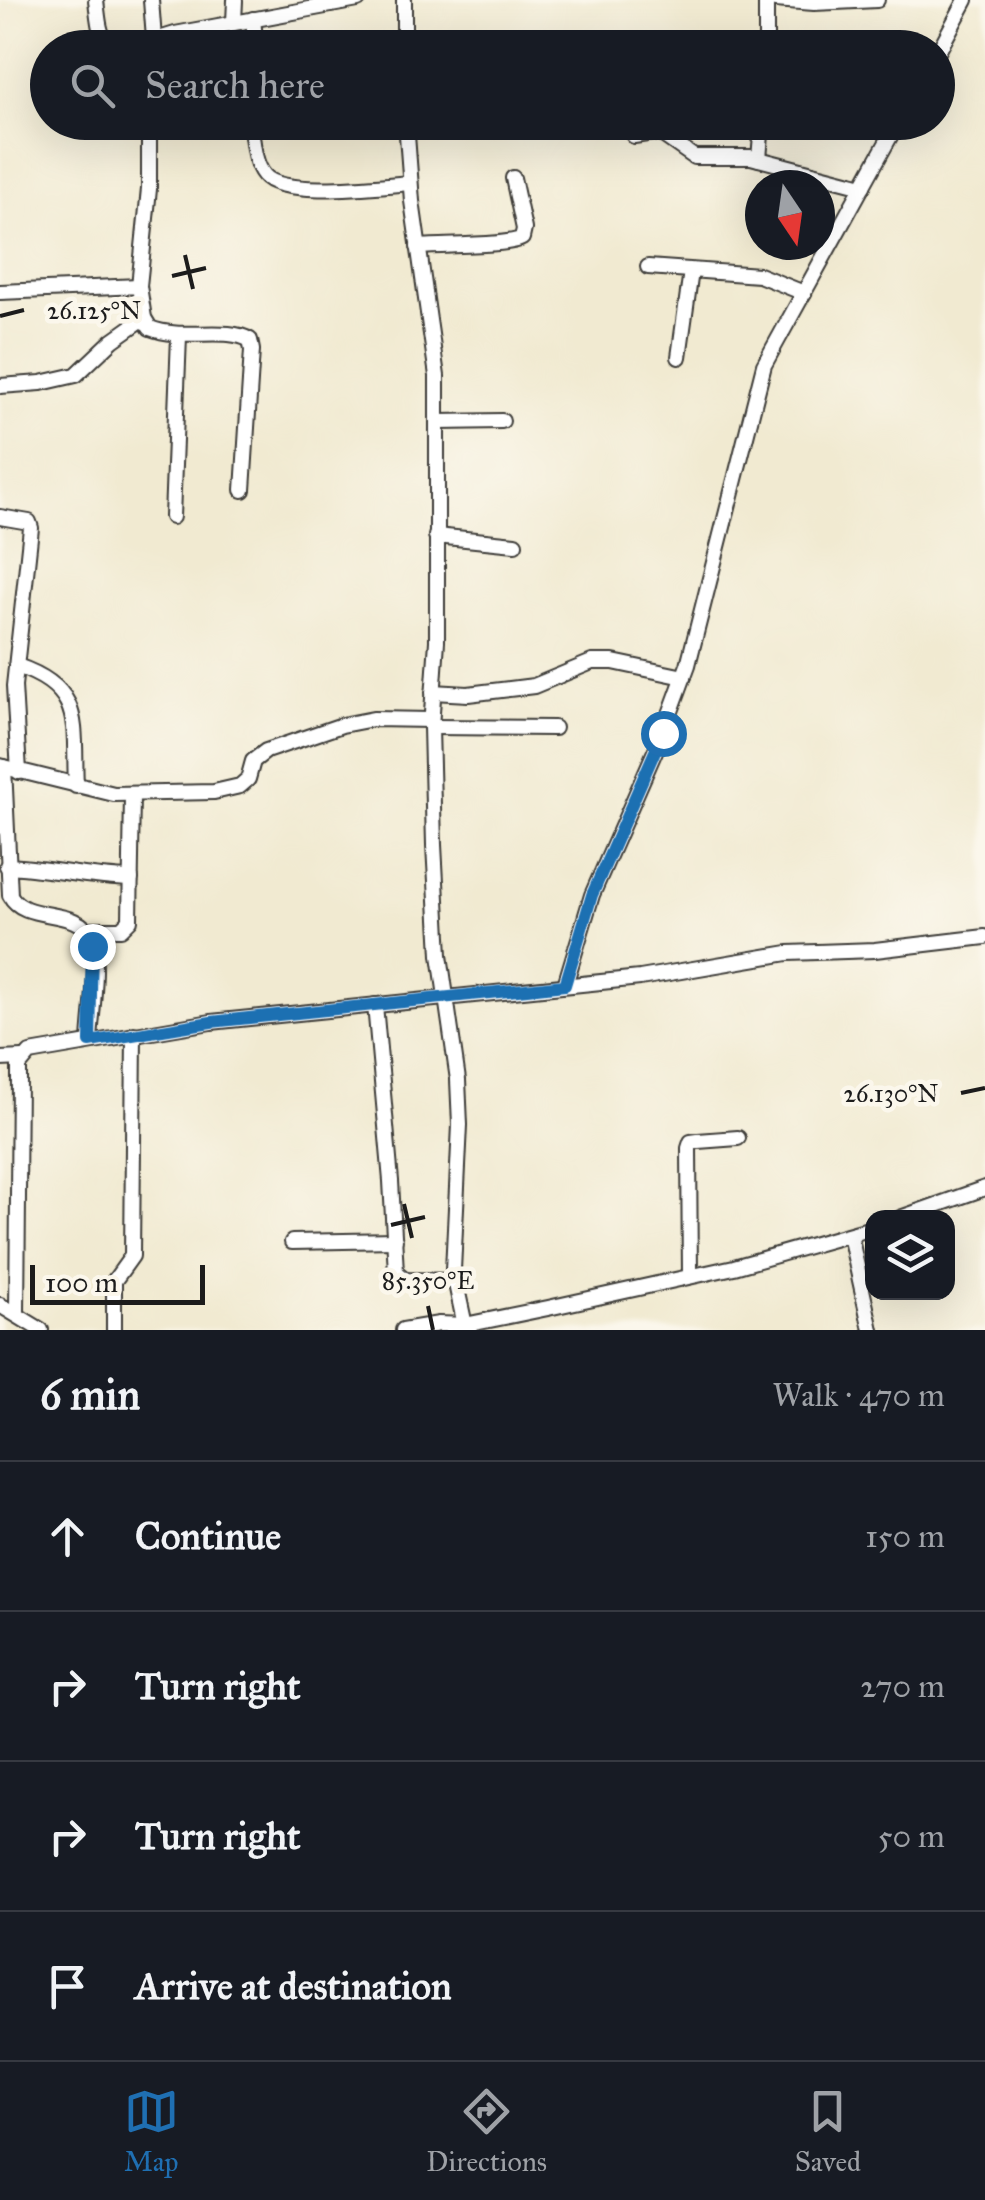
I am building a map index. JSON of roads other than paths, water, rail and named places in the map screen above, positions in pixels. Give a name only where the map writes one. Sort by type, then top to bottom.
[{"type":"street","points":[[96,0],[100,30]]},
{"type":"street","points":[[150,30],[151,0]]},
{"type":"street","points":[[234,22],[235,0]]},
{"type":"street","points":[[202,30],[358,0]]},
{"type":"street","points":[[404,0],[404,30]]},
{"type":"street","points":[[766,0],[766,30]]},
{"type":"street","points":[[775,0],[814,4],[878,0]]},
{"type":"street","points":[[950,30],[966,0]]},
{"type":"street","points":[[253,19],[254,30]]},
{"type":"street","points":[[149,140],[150,189],[139,286],[144,318],[150,328],[179,336],[233,335],[250,340],[243,490]]},
{"type":"street","points":[[254,140],[262,174],[272,182],[318,188],[410,183]]},
{"type":"street","points":[[407,140],[437,376],[437,642],[431,723],[436,892],[445,998],[458,1080],[454,1282],[466,1328]]},
{"type":"street","points":[[670,140],[694,157],[759,159],[864,186]]},
{"type":"street","points":[[759,159],[761,140]]},
{"type":"street","points":[[565,985],[592,895],[634,804],[684,677],[764,365],[888,140]]},
{"type":"street","points":[[418,247],[473,242],[514,244],[522,238],[524,229],[513,178]]},
{"type":"street","points":[[648,266],[758,275],[804,293]]},
{"type":"street","points":[[679,356],[691,271]]},
{"type":"street","points":[[0,292],[139,286]]},
{"type":"street","points":[[0,386],[42,383],[76,375],[112,340],[144,318]]},
{"type":"street","points":[[172,517],[179,336]]},
{"type":"street","points":[[438,422],[502,421]]},
{"type":"street","points":[[0,517],[29,522],[31,528],[17,666],[15,704],[19,738],[7,768],[8,888],[21,908],[80,923],[86,928],[94,960],[90,1042]]},
{"type":"street","points":[[436,536],[515,544]]},
{"type":"street","points":[[433,692],[468,694],[534,686],[592,662],[613,662],[684,677]]},
{"type":"street","points":[[17,666],[48,678],[68,703],[74,730],[76,786]]},
{"type":"street","points":[[7,768],[76,786],[132,795],[214,792],[248,780],[253,761],[266,750],[358,721],[554,728]]},
{"type":"street","points":[[86,928],[110,930],[126,926],[131,914],[132,795]]},
{"type":"street","points":[[7,866],[58,869],[88,878],[131,879]]},
{"type":"street","points":[[0,1059],[211,1022],[640,978],[788,953],[875,950],[985,937]]},
{"type":"street","points":[[375,1005],[396,1272],[400,1277],[454,1282]]},
{"type":"street","points":[[114,1330],[114,1281],[132,1256],[134,1034]]},
{"type":"street","points":[[17,1314],[19,1077],[23,1058]]},
{"type":"street","points":[[690,1276],[691,1142],[738,1138]]},
{"type":"street","points":[[924,1210],[985,1190]]},
{"type":"street","points":[[403,1330],[439,1324],[466,1328],[865,1230]]},
{"type":"street","points":[[850,1235],[871,1330]]},
{"type":"street","points":[[292,1242],[394,1240]]},
{"type":"street","points":[[0,1305],[42,1330]]}]
